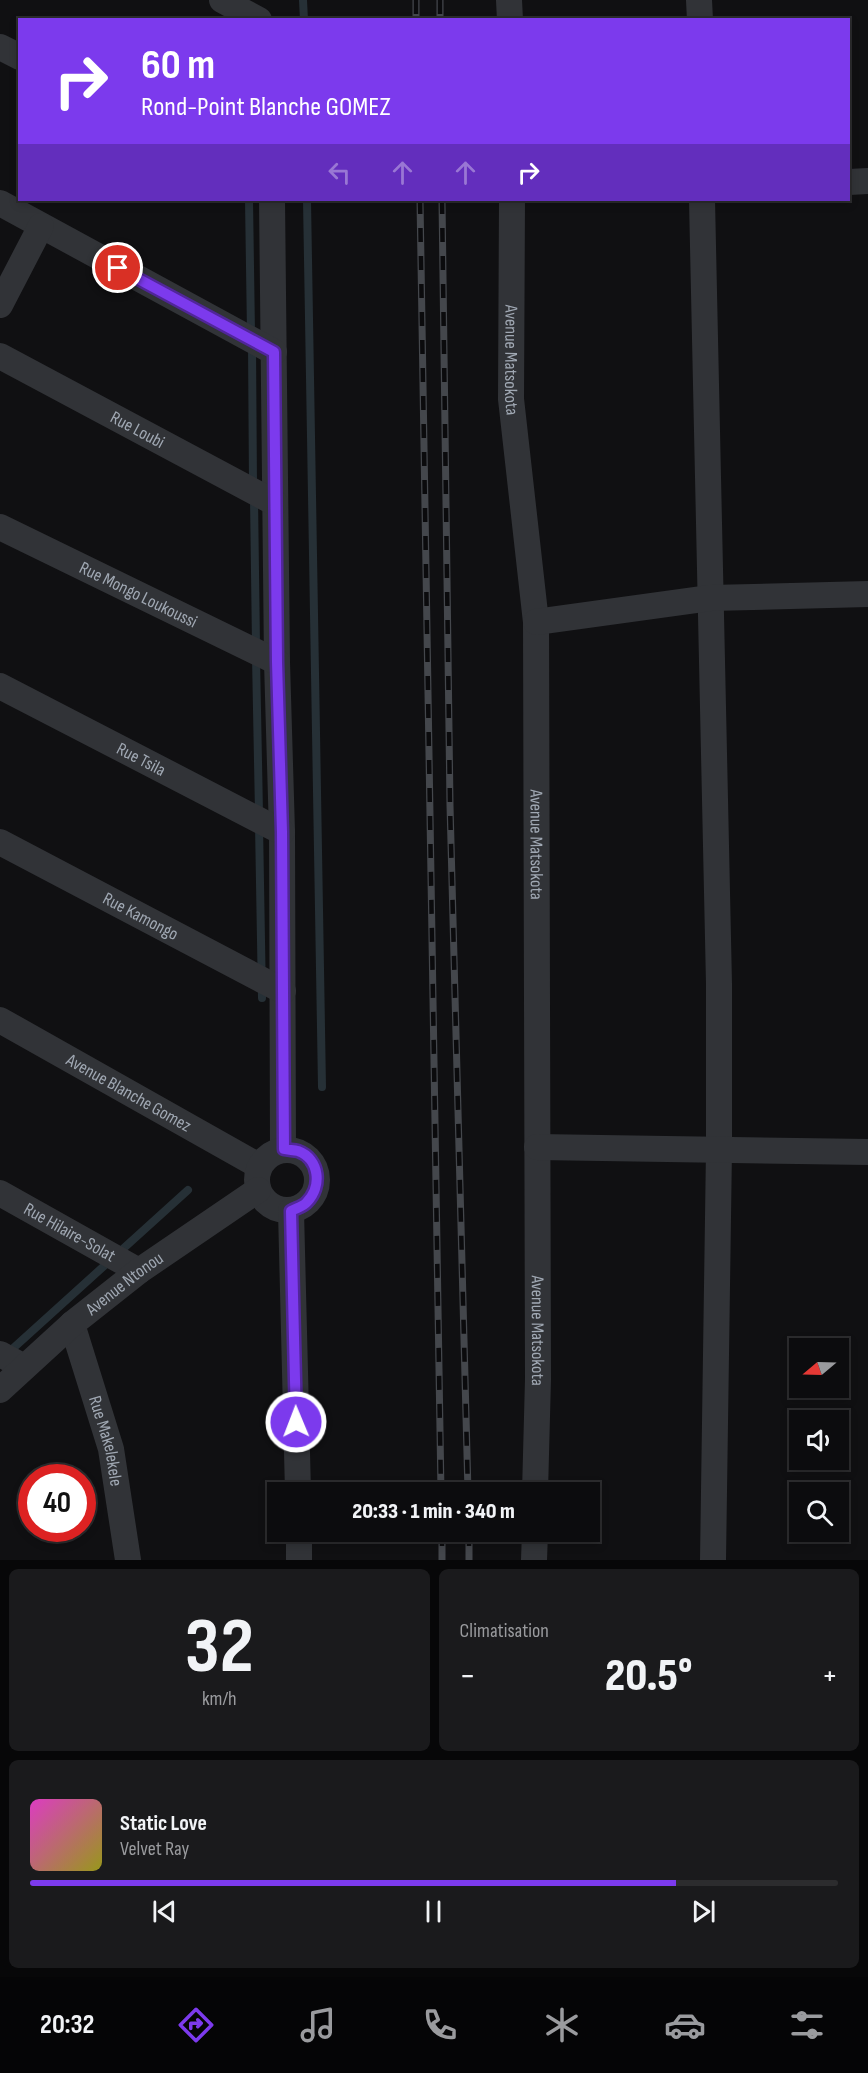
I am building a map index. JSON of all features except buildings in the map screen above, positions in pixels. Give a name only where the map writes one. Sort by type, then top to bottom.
[{"type":"street","points":[[222,0],[255,18]]},
{"type":"street","points":[[267,0],[267,18]]},
{"type":"street","points":[[509,0],[510,18]]},
{"type":"street","points":[[699,0],[700,18]]},
{"type":"street","points":[[0,47],[18,56]]},
{"type":"street","points":[[850,182],[868,181]]},
{"type":"street","points":[[273,201],[284,1149]]},
{"type":"street","name":"Avenue Matsokota","points":[[512,201],[511,399],[536,622],[538,1379],[536,1482]]},
{"type":"street","points":[[702,201],[719,984],[713,1560]]},
{"type":"street","points":[[0,203],[274,352]]},
{"type":"street","points":[[0,305],[41,226]]},
{"type":"street","name":"Rue Loubi","points":[[0,356],[275,503]]},
{"type":"street","name":"Rue Mongo Loukoussi","points":[[0,527],[277,662]]},
{"type":"street","points":[[536,622],[710,598],[868,594]]},
{"type":"street","name":"Rue Tsila","points":[[0,686],[282,832]]},
{"type":"street","name":"Rue Kamongo","points":[[0,842],[283,991]]},
{"type":"street","name":"Avenue Blanche Gomez","points":[[0,1020],[259,1178]]},
{"type":"street","points":[[537,1148],[868,1152]]},
{"type":"street","points":[[284,1149],[299,1152],[312,1162],[318,1177],[315,1192],[306,1205],[291,1211],[277,1209],[265,1202],[259,1178],[270,1154],[284,1149]]},
{"type":"street","name":"Avenue Ntonou","points":[[0,1390],[72,1324],[259,1178]]},
{"type":"street","name":"Rue Hilaire-Solat","points":[[0,1193],[139,1271]]},
{"type":"street","points":[[291,1211],[298,1482]]},
{"type":"street","name":"Rue Makelekele","points":[[72,1324],[111,1449],[128,1560]]},
{"type":"street","points":[[0,1354],[24,1367]]},
{"type":"street","points":[[298,1542],[299,1560]]},
{"type":"street","points":[[534,1560],[535,1542]]},
{"type":"waterway","points":[[303,0],[304,18]]},
{"type":"waterway","points":[[249,201],[251,333]]},
{"type":"waterway","points":[[307,201],[322,1087]]},
{"type":"waterway","points":[[252,345],[253,486]]},
{"type":"waterway","points":[[254,498],[256,645]]},
{"type":"waterway","points":[[256,657],[259,813]]},
{"type":"waterway","points":[[259,825],[262,998]]},
{"type":"waterway","points":[[9,1352],[188,1190]]},
{"type":"railway","points":[[416,0],[416,18]]},
{"type":"railway","points":[[440,0],[440,18]]},
{"type":"railway","points":[[420,201],[441,1482]]},
{"type":"railway","points":[[442,201],[450,805],[468,1482]]},
{"type":"railway","points":[[442,1542],[442,1560]]},
{"type":"railway","points":[[469,1542],[469,1560]]},
{"type":"route","points":[[118,268],[274,352],[277,662],[282,832],[284,1149],[299,1152],[312,1162],[318,1177],[315,1192],[306,1205],[291,1211],[296,1422]]}]
